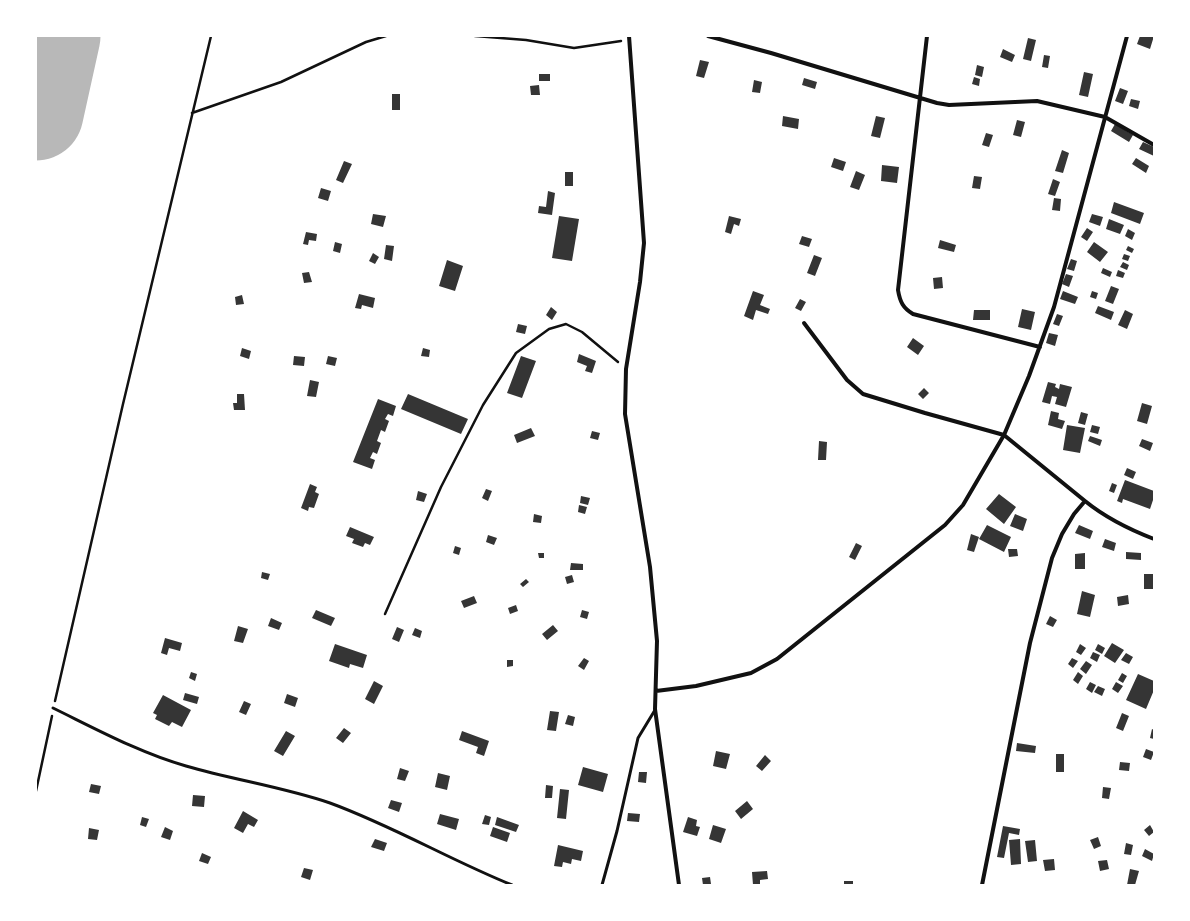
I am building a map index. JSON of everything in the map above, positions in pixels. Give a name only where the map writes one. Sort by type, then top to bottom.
[{"type":"street","points":[[708,36],[949,105],[1037,101],[1105,117],[1154,145]]},
{"type":"street","points":[[927,36],[898,290],[900,300],[905,309],[913,314],[1040,347]]},
{"type":"street","points":[[656,691],[696,686],[751,673],[777,659],[945,525],[963,505],[1004,435],[1040,347],[1054,307],[1126,36]]},
{"type":"street","points":[[629,38],[644,243],[640,282],[626,369],[625,414],[651,575],[657,641],[655,709],[679,885]]},
{"type":"street","points":[[804,323],[847,380],[863,394],[925,414],[1004,435],[1103,516],[1154,539]]},
{"type":"street","points":[[982,885],[1030,643],[1052,558],[1062,534],[1074,514],[1085,501]]},
{"type":"lane","points":[[54,708],[103,733],[186,766],[276,786],[350,811],[386,825],[477,871],[512,885]]},
{"type":"lane","points":[[602,885],[617,831],[638,738],[655,709]]},
{"type":"path","points":[[36,791],[121,411],[211,36]]},
{"type":"path","points":[[192,113],[281,82],[366,42],[386,36]]},
{"type":"path","points":[[475,36],[526,40],[574,48],[629,38]]},
{"type":"path","points":[[385,614],[441,487],[482,405],[516,352],[549,329],[566,324],[582,332],[626,369]]},
{"type":"building","points":[[1140,36],[1154,36],[1150,49],[1137,44]]},
{"type":"building","points":[[1028,38],[1036,40],[1031,61],[1023,59]]},
{"type":"building","points":[[1003,49],[1015,55],[1012,62],[1000,57]]},
{"type":"building","points":[[1044,55],[1050,56],[1048,68],[1042,67]]},
{"type":"building","points":[[700,60],[709,62],[704,78],[696,76]]},
{"type":"building","points":[[977,65],[984,67],[982,77],[975,75]]},
{"type":"building","points":[[1084,72],[1093,74],[1088,97],[1079,95]]},
{"type":"building","points":[[539,74],[550,74],[550,81],[539,81]]},
{"type":"building","points":[[974,77],[980,79],[979,86],[972,84]]},
{"type":"building","points":[[804,78],[817,82],[815,89],[802,85]]},
{"type":"building","points":[[754,80],[762,82],[760,93],[752,92]]},
{"type":"building","points":[[539,85],[540,95],[531,95],[530,86]]},
{"type":"building","points":[[1120,88],[1128,91],[1123,104],[1115,101]]},
{"type":"building","points":[[392,94],[400,94],[400,110],[392,110]]},
{"type":"building","points":[[1131,99],[1140,101],[1138,109],[1129,106]]},
{"type":"building","points":[[783,116],[799,119],[798,129],[782,126]]},
{"type":"building","points":[[876,116],[885,118],[880,138],[871,136]]},
{"type":"building","points":[[1017,120],[1025,122],[1021,137],[1013,135]]},
{"type":"building","points":[[1115,124],[1133,135],[1129,142],[1111,131]]},
{"type":"building","points":[[986,133],[993,135],[989,147],[982,145]]},
{"type":"building","points":[[1143,142],[1154,147],[1154,156],[1139,149]]},
{"type":"building","points":[[1062,150],[1069,153],[1063,173],[1055,171]]},
{"type":"building","points":[[834,158],[846,162],[843,171],[831,167]]},
{"type":"building","points":[[1136,158],[1149,166],[1146,173],[1132,164]]},
{"type":"building","points":[[344,161],[352,164],[343,183],[336,180]]},
{"type":"building","points":[[882,165],[899,167],[897,183],[881,181]]},
{"type":"building","points":[[856,171],[865,175],[859,190],[850,187]]},
{"type":"building","points":[[565,172],[573,172],[573,186],[565,186]]},
{"type":"building","points":[[974,176],[982,177],[980,189],[972,188]]},
{"type":"building","points":[[1053,179],[1060,182],[1055,196],[1048,194]]},
{"type":"building","points":[[321,188],[331,191],[328,201],[318,198]]},
{"type":"building","points":[[548,191],[555,193],[552,215],[538,213],[539,206],[546,207]]},
{"type":"building","points":[[1054,198],[1061,199],[1060,211],[1052,210]]},
{"type":"building","points":[[1114,202],[1144,213],[1140,224],[1111,213]]},
{"type":"building","points":[[373,214],[386,216],[383,227],[371,224]]},
{"type":"building","points":[[1092,214],[1103,217],[1100,226],[1089,222]]},
{"type":"building","points":[[559,216],[579,219],[572,261],[552,258]]},
{"type":"building","points":[[729,216],[741,219],[739,226],[734,224],[731,234],[725,232]]},
{"type":"building","points":[[1109,219],[1124,225],[1120,234],[1106,229]]},
{"type":"building","points":[[1087,228],[1093,232],[1087,241],[1081,237]]},
{"type":"building","points":[[1128,229],[1135,233],[1132,240],[1125,236]]},
{"type":"building","points":[[306,232],[317,234],[316,241],[309,240],[308,245],[303,244]]},
{"type":"building","points":[[802,236],[812,239],[809,247],[799,244]]},
{"type":"building","points":[[940,240],[956,245],[954,252],[938,248]]},
{"type":"building","points":[[335,242],[342,244],[340,253],[333,251]]},
{"type":"building","points":[[1094,242],[1108,252],[1100,262],[1087,252]]},
{"type":"building","points":[[386,245],[394,246],[392,261],[384,259]]},
{"type":"building","points":[[1128,246],[1134,249],[1132,253],[1126,250]]},
{"type":"building","points":[[373,253],[379,257],[375,264],[369,261]]},
{"type":"building","points":[[1124,254],[1130,256],[1128,261],[1122,259]]},
{"type":"building","points":[[814,255],[822,258],[815,276],[807,273]]},
{"type":"building","points":[[1071,259],[1077,261],[1074,271],[1067,269]]},
{"type":"building","points":[[447,260],[463,266],[455,291],[439,286]]},
{"type":"building","points":[[1123,262],[1129,265],[1127,270],[1120,267]]},
{"type":"building","points":[[1103,268],[1112,272],[1110,277],[1101,273]]},
{"type":"building","points":[[1118,270],[1125,273],[1123,278],[1116,276]]},
{"type":"building","points":[[309,272],[312,282],[304,283],[302,273]]},
{"type":"building","points":[[1066,274],[1073,276],[1069,287],[1062,284]]},
{"type":"building","points":[[942,277],[943,288],[934,289],[933,278]]},
{"type":"building","points":[[1111,286],[1119,289],[1113,304],[1105,301]]},
{"type":"building","points":[[753,291],[764,295],[760,305],[770,309],[768,314],[756,310],[753,320],[744,316]]},
{"type":"building","points":[[1063,291],[1078,297],[1075,304],[1060,299]]},
{"type":"building","points":[[1092,291],[1098,293],[1096,299],[1090,297]]},
{"type":"building","points":[[359,294],[375,298],[373,308],[362,305],[361,309],[355,308]]},
{"type":"building","points":[[242,295],[244,304],[236,305],[235,297]]},
{"type":"building","points":[[800,299],[806,302],[801,311],[795,308]]},
{"type":"building","points":[[1098,306],[1114,312],[1111,320],[1095,313]]},
{"type":"building","points":[[551,307],[557,312],[552,320],[546,315]]},
{"type":"building","points":[[1022,309],[1035,312],[1031,330],[1018,327]]},
{"type":"building","points":[[974,310],[990,310],[990,320],[973,320]]},
{"type":"building","points":[[1125,310],[1133,314],[1127,329],[1118,325]]},
{"type":"building","points":[[1057,314],[1063,316],[1059,326],[1053,324]]},
{"type":"building","points":[[518,324],[527,326],[525,334],[516,332]]},
{"type":"building","points":[[1049,333],[1058,335],[1055,346],[1046,343]]},
{"type":"building","points":[[913,338],[924,346],[918,355],[907,347]]},
{"type":"building","points":[[242,348],[251,351],[249,359],[240,356]]},
{"type":"building","points":[[423,348],[430,350],[429,357],[421,356]]},
{"type":"building","points":[[579,354],[596,361],[592,373],[585,371],[587,366],[577,362]]},
{"type":"building","points":[[294,356],[305,357],[304,366],[293,365]]},
{"type":"building","points":[[328,356],[337,358],[335,366],[326,364]]},
{"type":"building","points":[[521,356],[536,361],[522,398],[507,393]]},
{"type":"building","points":[[310,380],[319,382],[316,397],[307,396]]},
{"type":"building","points":[[1048,382],[1056,384],[1055,387],[1059,389],[1060,384],[1072,387],[1066,407],[1055,404],[1057,397],[1052,396],[1050,404],[1042,402]]},
{"type":"building","points":[[924,388],[929,393],[923,399],[918,394]]},
{"type":"building","points":[[237,394],[244,394],[245,410],[234,410],[233,403],[237,403]]},
{"type":"building","points":[[408,394],[468,419],[461,434],[401,409]]},
{"type":"building","points":[[378,399],[396,406],[393,416],[388,414],[385,419],[389,421],[385,432],[381,430],[377,441],[381,443],[377,454],[373,452],[370,458],[375,460],[372,469],[353,462]]},
{"type":"building","points":[[1142,403],[1152,406],[1147,424],[1137,421]]},
{"type":"building","points":[[1051,411],[1059,413],[1058,419],[1065,421],[1062,429],[1048,425]]},
{"type":"building","points":[[1081,412],[1088,414],[1085,425],[1078,423]]},
{"type":"building","points":[[1067,425],[1085,428],[1080,453],[1063,450]]},
{"type":"building","points":[[1092,425],[1100,427],[1098,434],[1090,432]]},
{"type":"building","points":[[531,428],[535,436],[517,443],[514,435]]},
{"type":"building","points":[[592,431],[600,433],[598,440],[590,438]]},
{"type":"building","points":[[1090,436],[1102,440],[1100,446],[1088,441]]},
{"type":"building","points":[[1142,439],[1153,443],[1150,451],[1139,446]]},
{"type":"building","points":[[819,441],[827,442],[826,460],[818,460]]},
{"type":"building","points":[[1127,468],[1136,472],[1133,479],[1124,475]]},
{"type":"building","points":[[1125,480],[1154,491],[1154,497],[1150,509],[1123,499],[1122,503],[1117,501]]},
{"type":"building","points":[[1112,483],[1117,485],[1114,493],[1109,491]]},
{"type":"building","points":[[310,484],[317,487],[315,492],[319,494],[314,508],[309,507],[308,511],[301,508]]},
{"type":"building","points":[[486,489],[492,491],[488,501],[482,498]]},
{"type":"building","points":[[418,491],[427,494],[424,502],[416,500]]},
{"type":"building","points":[[999,494],[1016,507],[1004,524],[986,509]]},
{"type":"building","points":[[581,496],[590,498],[588,505],[580,503]]},
{"type":"building","points":[[579,505],[587,507],[585,514],[578,512]]},
{"type":"building","points":[[534,514],[542,516],[541,523],[533,522]]},
{"type":"building","points":[[1015,514],[1027,519],[1023,531],[1010,526]]},
{"type":"building","points":[[987,525],[1011,537],[1004,552],[979,539]]},
{"type":"building","points":[[1079,525],[1093,531],[1090,539],[1075,533]]},
{"type":"building","points":[[350,527],[374,537],[370,545],[365,543],[363,547],[352,543],[354,539],[346,536]]},
{"type":"building","points":[[971,534],[979,537],[974,552],[967,550]]},
{"type":"building","points":[[488,535],[497,538],[494,545],[486,542]]},
{"type":"building","points":[[1105,539],[1116,543],[1114,551],[1102,547]]},
{"type":"building","points":[[856,543],[862,546],[855,560],[849,557]]},
{"type":"building","points":[[455,546],[461,548],[459,555],[453,553]]},
{"type":"building","points":[[1008,549],[1017,549],[1018,556],[1009,557]]},
{"type":"building","points":[[1126,552],[1141,553],[1141,560],[1126,559]]},
{"type":"building","points":[[538,553],[544,553],[544,558],[539,558]]},
{"type":"building","points":[[1085,553],[1085,569],[1075,569],[1075,554]]},
{"type":"building","points":[[571,563],[583,564],[583,570],[570,570]]},
{"type":"building","points":[[262,572],[270,574],[268,580],[261,578]]},
{"type":"building","points":[[1144,574],[1153,574],[1153,589],[1144,589]]},
{"type":"building","points":[[572,575],[574,582],[567,584],[565,577]]},
{"type":"building","points":[[526,579],[529,582],[523,587],[520,584]]},
{"type":"building","points":[[1082,591],[1095,595],[1090,617],[1077,614]]},
{"type":"building","points":[[1128,595],[1129,604],[1118,606],[1117,597]]},
{"type":"building","points":[[474,596],[477,603],[464,608],[461,601]]},
{"type":"building","points":[[516,605],[518,611],[510,614],[508,608]]},
{"type":"building","points":[[316,610],[335,618],[331,626],[312,618]]},
{"type":"building","points":[[582,610],[589,612],[587,619],[580,617]]},
{"type":"building","points":[[1050,616],[1057,620],[1053,627],[1046,624]]},
{"type":"building","points":[[271,618],[282,623],[279,630],[268,626]]},
{"type":"building","points":[[553,625],[558,631],[547,640],[542,634]]},
{"type":"building","points":[[238,626],[248,629],[243,643],[234,641]]},
{"type":"building","points":[[397,627],[404,630],[399,642],[392,639]]},
{"type":"building","points":[[415,628],[422,631],[420,638],[412,635]]},
{"type":"building","points":[[165,638],[182,643],[180,651],[169,648],[167,655],[161,653]]},
{"type":"building","points":[[1112,643],[1124,650],[1115,663],[1104,656]]},
{"type":"building","points":[[335,644],[367,655],[363,668],[350,664],[349,668],[329,661]]},
{"type":"building","points":[[1080,644],[1086,648],[1081,655],[1076,652]]},
{"type":"building","points":[[1098,644],[1105,648],[1102,654],[1095,650]]},
{"type":"building","points":[[1093,652],[1100,655],[1097,662],[1090,658]]},
{"type":"building","points":[[1126,653],[1133,657],[1129,664],[1121,660]]},
{"type":"building","points":[[584,658],[589,661],[584,670],[578,666]]},
{"type":"building","points":[[1072,658],[1078,661],[1073,668],[1068,664]]},
{"type":"building","points":[[507,660],[513,660],[513,666],[507,667]]},
{"type":"building","points":[[1086,661],[1092,665],[1086,674],[1080,669]]},
{"type":"building","points":[[191,672],[197,674],[195,681],[189,678]]},
{"type":"building","points":[[1078,672],[1083,676],[1078,684],[1073,680]]},
{"type":"building","points":[[1122,673],[1127,676],[1123,683],[1118,680]]},
{"type":"building","points":[[1138,674],[1154,681],[1154,690],[1146,709],[1126,700]]},
{"type":"building","points":[[374,681],[383,686],[374,704],[365,699]]},
{"type":"building","points":[[1090,682],[1096,685],[1092,693],[1086,689]]},
{"type":"building","points":[[1116,682],[1123,686],[1118,693],[1112,689]]},
{"type":"building","points":[[1098,686],[1105,689],[1102,696],[1094,692]]},
{"type":"building","points":[[185,693],[199,697],[197,704],[183,700]]},
{"type":"building","points":[[287,694],[298,698],[295,707],[284,703]]},
{"type":"building","points":[[163,695],[191,710],[182,727],[172,722],[169,726],[155,719],[157,715],[153,713]]},
{"type":"building","points":[[244,701],[251,704],[246,715],[239,712]]},
{"type":"building","points":[[550,711],[559,712],[556,731],[547,730]]},
{"type":"building","points":[[1122,713],[1129,716],[1123,731],[1116,728]]},
{"type":"building","points":[[568,715],[575,717],[573,726],[565,724]]},
{"type":"building","points":[[344,728],[351,733],[343,743],[336,738]]},
{"type":"building","points":[[1152,729],[1154,730],[1154,739],[1150,738]]},
{"type":"building","points":[[286,731],[295,736],[283,756],[274,751]]},
{"type":"building","points":[[462,731],[489,741],[484,756],[476,753],[478,747],[459,740]]},
{"type":"building","points":[[1017,743],[1036,746],[1035,753],[1016,751]]},
{"type":"building","points":[[1146,749],[1154,752],[1151,760],[1143,757]]},
{"type":"building","points":[[716,751],[730,754],[726,769],[713,766]]},
{"type":"building","points":[[1056,754],[1064,754],[1064,772],[1056,772]]},
{"type":"building","points":[[765,755],[771,761],[762,771],[756,766]]},
{"type":"building","points":[[1120,762],[1130,763],[1129,771],[1119,770]]},
{"type":"building","points":[[583,767],[608,774],[603,792],[578,785]]},
{"type":"building","points":[[400,768],[409,771],[405,781],[397,779]]},
{"type":"building","points":[[639,772],[647,772],[646,783],[638,782]]},
{"type":"building","points":[[438,773],[450,776],[447,790],[435,787]]},
{"type":"building","points":[[91,784],[101,786],[99,794],[89,792]]},
{"type":"building","points":[[546,785],[553,786],[552,798],[545,798]]},
{"type":"building","points":[[1103,787],[1111,788],[1109,799],[1102,798]]},
{"type":"building","points":[[560,789],[569,790],[566,819],[557,818]]},
{"type":"building","points":[[193,795],[205,796],[204,807],[192,806]]},
{"type":"building","points":[[391,800],[402,803],[399,812],[388,808]]},
{"type":"building","points":[[747,801],[753,809],[741,819],[735,811]]},
{"type":"building","points":[[243,811],[258,820],[254,827],[248,824],[243,833],[234,828]]},
{"type":"building","points":[[628,813],[640,814],[639,822],[627,821]]},
{"type":"building","points":[[440,814],[459,819],[456,830],[437,824]]},
{"type":"building","points":[[485,815],[491,817],[489,825],[482,824]]},
{"type":"building","points":[[142,817],[149,819],[146,827],[140,825]]},
{"type":"building","points":[[497,817],[519,825],[516,832],[495,825]]},
{"type":"building","points":[[688,817],[697,820],[696,826],[700,827],[697,836],[683,832]]},
{"type":"building","points":[[713,825],[726,829],[721,843],[709,839]]},
{"type":"building","points":[[1150,825],[1154,832],[1149,836],[1144,830]]},
{"type":"building","points":[[1003,826],[1020,829],[1019,835],[1009,833],[1004,858],[997,857]]},
{"type":"building","points":[[165,827],[173,831],[170,840],[161,837]]},
{"type":"building","points":[[493,827],[510,833],[507,842],[490,836]]},
{"type":"building","points":[[89,828],[99,830],[97,840],[88,839]]},
{"type":"building","points":[[1098,837],[1101,846],[1094,849],[1090,840]]},
{"type":"building","points":[[375,839],[387,843],[384,851],[371,847]]},
{"type":"building","points":[[1020,839],[1021,864],[1011,865],[1009,840]]},
{"type":"building","points":[[1035,840],[1037,861],[1028,862],[1025,841]]},
{"type":"building","points":[[1126,843],[1133,845],[1131,855],[1124,854]]},
{"type":"building","points":[[558,845],[583,851],[581,861],[572,859],[571,864],[563,862],[562,867],[554,866]]},
{"type":"building","points":[[1145,849],[1154,854],[1152,861],[1142,856]]},
{"type":"building","points":[[202,853],[211,857],[208,864],[199,861]]},
{"type":"building","points":[[1054,859],[1055,870],[1045,871],[1043,860]]},
{"type":"building","points":[[1107,860],[1109,869],[1100,871],[1098,861]]},
{"type":"building","points":[[304,868],[313,870],[310,880],[301,877]]},
{"type":"building","points":[[1130,869],[1139,871],[1135,885],[1127,885]]},
{"type":"building","points":[[767,871],[768,879],[760,880],[760,885],[753,885],[752,872]]},
{"type":"building","points":[[710,877],[711,884],[703,885],[702,878]]},
{"type":"building","points":[[844,881],[853,881],[853,885],[844,885]]},
{"type":"runway","points":[[36,113],[53,36]]}]
